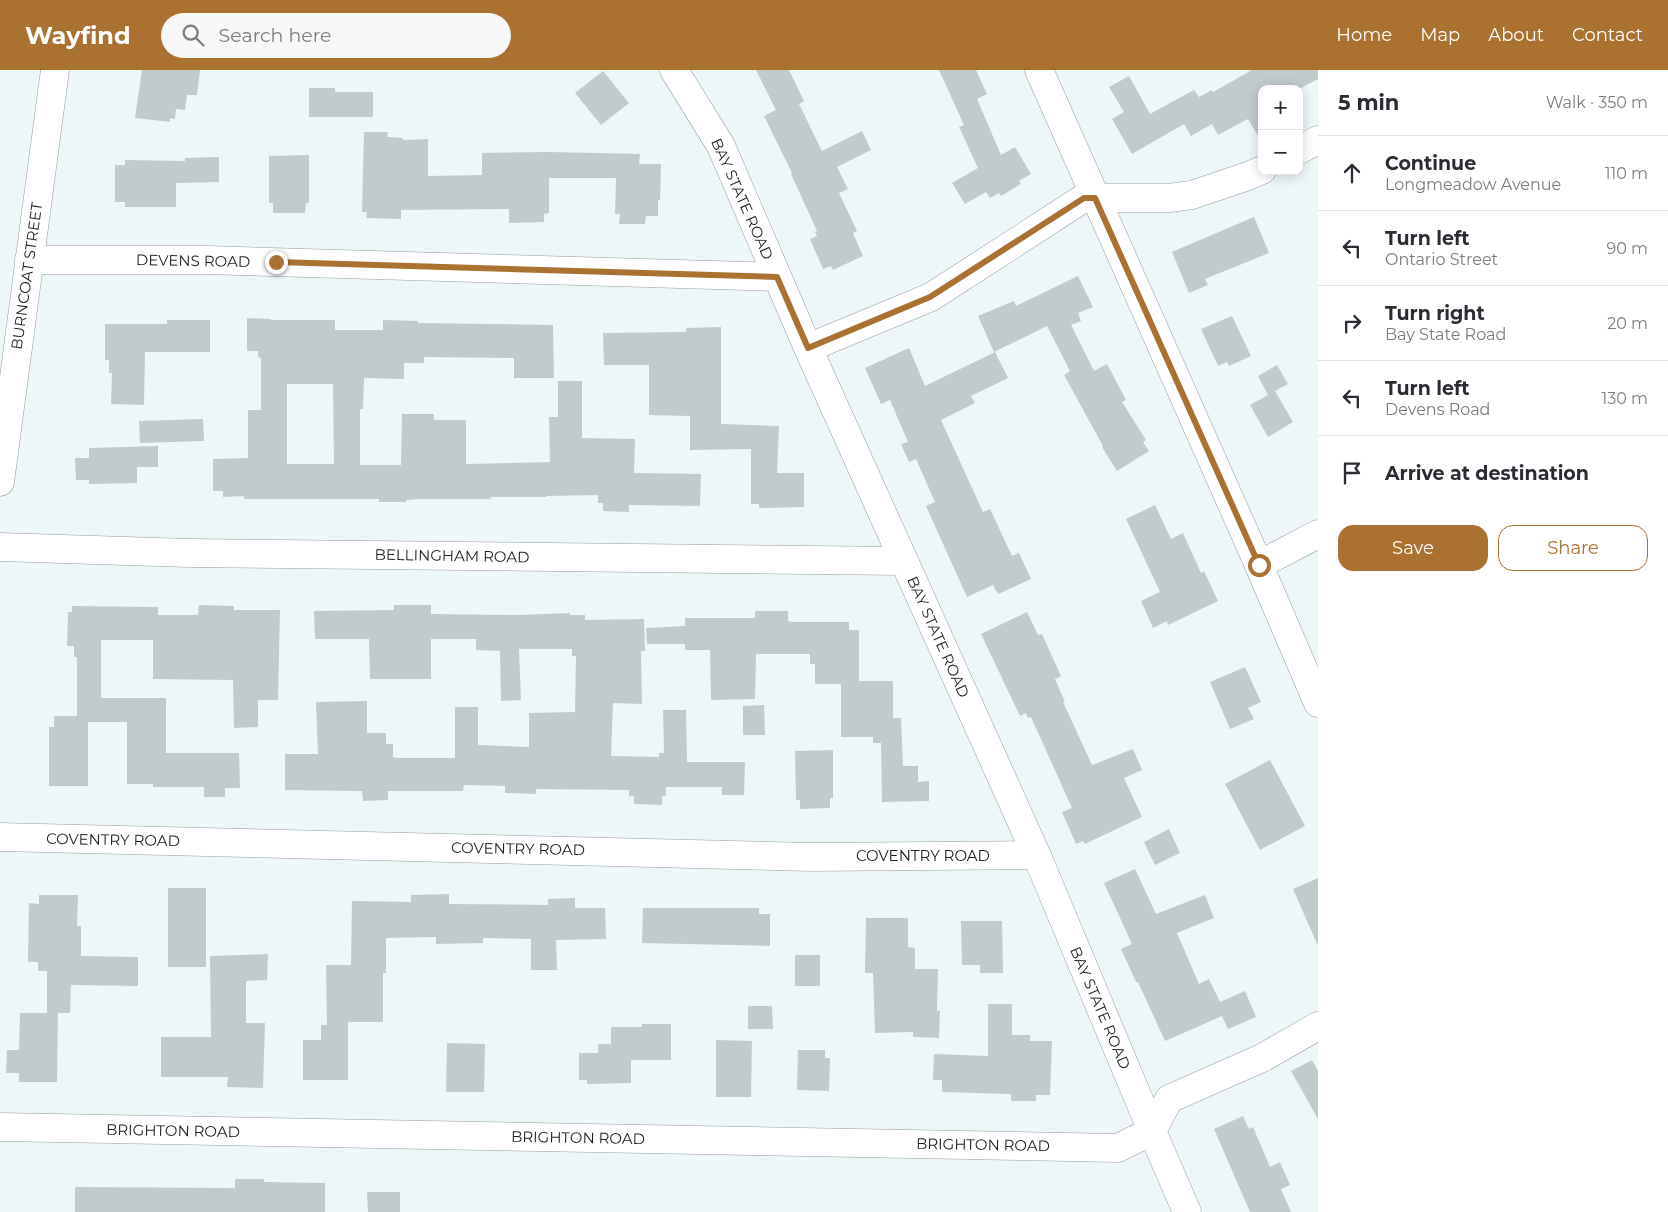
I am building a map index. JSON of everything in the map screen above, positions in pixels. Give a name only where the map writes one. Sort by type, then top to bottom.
[{"type":"street","name":"BURNCOAT STREET","points":[[0,482],[55,70]]},
{"type":"street","name":"BAY STATE ROAD","points":[[674,70],[720,146],[808,348],[1036,855],[1187,1212]]},
{"type":"street","points":[[1039,70],[1259,565],[1318,703]]},
{"type":"street","points":[[1303,148],[1318,140]]},
{"type":"street","points":[[808,348],[930,297],[1084,198],[1169,198],[1192,195],[1258,172]]},
{"type":"street","name":"DEVENS ROAD","points":[[29,260],[207,260],[777,277]]},
{"type":"street","points":[[1259,565],[1318,534]]},
{"type":"street","name":"BELLINGHAM ROAD","points":[[0,547],[190,553],[904,561]]},
{"type":"street","name":"COVENTRY ROAD","points":[[0,837],[810,857],[1036,855]]},
{"type":"street","points":[[1152,1131],[1169,1100],[1262,1058],[1318,1026]]},
{"type":"street","name":"BRIGHTON ROAD","points":[[0,1127],[1118,1148],[1152,1131]]},
{"type":"building","points":[[142,70],[200,70],[197,95],[187,95],[185,110],[176,109],[175,119],[170,118],[170,122],[135,118]]},
{"type":"building","points":[[756,70],[789,70],[804,101],[799,104],[822,151],[862,131],[871,150],[837,167],[848,189],[839,193],[857,231],[853,233],[863,256],[833,270],[831,266],[823,269],[810,239],[817,236],[815,232],[817,231],[792,173],[764,116],[776,110]]},
{"type":"building","points":[[939,70],[976,70],[987,94],[977,99],[1001,155],[1015,147],[1031,174],[1019,181],[1021,184],[1001,196],[999,193],[990,198],[986,192],[965,204],[952,183],[978,168],[959,127],[964,125]]},
{"type":"building","points":[[1252,70],[1318,70],[1318,79],[1303,87],[1303,85],[1258,85],[1258,136],[1248,119],[1218,135],[1212,124],[1191,136],[1184,124],[1132,154],[1112,119],[1124,112],[1109,87],[1129,76],[1150,114],[1194,90],[1199,97],[1212,90],[1213,92]]},
{"type":"building","points":[[603,71],[629,103],[601,125],[575,93]]},
{"type":"building","points":[[309,88],[335,88],[335,92],[373,92],[373,117],[309,117]]},
{"type":"building","points":[[364,132],[388,132],[387,137],[403,138],[403,140],[428,139],[428,176],[482,175],[482,153],[640,154],[639,164],[661,164],[658,216],[646,216],[645,224],[619,224],[620,214],[615,214],[616,178],[549,178],[549,213],[544,214],[544,222],[509,223],[509,209],[401,210],[401,219],[366,218],[367,212],[362,212]]},
{"type":"building","points":[[309,155],[309,203],[306,203],[305,213],[273,213],[273,203],[269,203],[269,156]]},
{"type":"building","points":[[219,157],[219,182],[176,183],[176,207],[125,207],[125,202],[115,202],[115,165],[125,165],[125,160],[185,161],[185,158]]},
{"type":"building","points":[[1254,217],[1269,253],[1205,279],[1208,285],[1189,293],[1172,252]]},
{"type":"building","points":[[1078,276],[1093,307],[1078,313],[1081,321],[1071,325],[1094,371],[1107,364],[1126,400],[1122,402],[1146,440],[1143,442],[1149,451],[1117,471],[1102,447],[1064,375],[1070,371],[1047,326],[994,352],[978,316],[1014,301],[1016,306]]},
{"type":"building","points":[[1232,316],[1251,356],[1229,366],[1227,362],[1218,366],[1201,329]]},
{"type":"building","points":[[247,318],[335,320],[335,330],[383,330],[383,320],[418,321],[418,323],[553,325],[554,378],[514,378],[514,358],[424,357],[424,363],[404,363],[404,379],[364,378],[363,409],[360,409],[360,465],[401,465],[402,414],[434,414],[434,420],[466,420],[466,464],[550,462],[549,417],[558,417],[558,381],[582,381],[582,438],[635,439],[634,473],[701,474],[700,506],[629,505],[629,512],[603,511],[603,503],[598,503],[598,495],[491,497],[491,499],[421,499],[406,500],[406,502],[379,502],[379,499],[244,499],[244,496],[223,497],[223,491],[213,491],[213,459],[248,458],[248,410],[261,410],[261,358],[258,357],[258,351],[247,351]],"holes":[[[287,384],[333,384],[334,464],[287,464]]]},
{"type":"building","points":[[167,320],[210,320],[210,352],[145,352],[144,405],[111,404],[112,373],[109,373],[109,360],[105,360],[105,324],[167,324]]},
{"type":"building","points":[[721,327],[721,424],[779,426],[777,473],[804,473],[804,507],[759,508],[759,504],[751,504],[751,449],[690,450],[690,416],[649,415],[649,365],[604,365],[603,333],[686,332],[686,328]]},
{"type":"building","points":[[909,348],[925,386],[995,352],[1008,378],[971,396],[975,403],[941,420],[983,512],[990,509],[1012,556],[1019,553],[1031,579],[998,594],[993,585],[967,597],[926,506],[935,502],[916,459],[909,462],[901,444],[908,442],[890,400],[881,404],[865,368]]},
{"type":"building","points":[[1277,365],[1288,384],[1275,391],[1293,422],[1268,437],[1250,405],[1268,395],[1258,376]]},
{"type":"building","points":[[203,419],[204,441],[140,443],[139,421]]},
{"type":"building","points":[[158,446],[158,467],[137,467],[137,483],[89,484],[89,480],[76,480],[75,458],[89,458],[89,448]]},
{"type":"building","points":[[1155,505],[1171,539],[1183,533],[1201,573],[1204,571],[1218,601],[1168,625],[1167,621],[1153,628],[1141,601],[1160,592],[1126,519]]},
{"type":"building","points":[[199,605],[234,606],[234,610],[280,610],[278,700],[258,700],[258,727],[234,728],[233,680],[153,679],[153,640],[101,640],[101,698],[166,698],[166,753],[239,753],[240,788],[225,788],[225,797],[204,797],[204,787],[153,787],[153,784],[127,784],[127,722],[88,722],[88,786],[49,786],[49,727],[54,727],[54,716],[77,716],[77,657],[74,657],[74,646],[67,646],[68,612],[72,612],[72,606],[158,607],[158,615],[198,615]]},
{"type":"building","points":[[394,605],[431,605],[431,614],[520,615],[570,613],[570,615],[585,615],[585,620],[644,619],[645,651],[641,651],[642,704],[613,703],[611,756],[659,757],[659,753],[664,753],[663,710],[686,710],[687,762],[745,762],[744,795],[722,795],[722,787],[666,787],[666,796],[662,796],[662,805],[634,804],[634,796],[629,796],[629,790],[536,789],[536,794],[505,793],[505,786],[464,785],[463,791],[388,791],[388,800],[363,801],[362,791],[285,790],[285,754],[318,754],[316,702],[367,701],[367,733],[386,733],[386,744],[393,744],[393,757],[399,758],[455,758],[455,707],[478,707],[478,745],[529,747],[529,713],[575,712],[576,656],[572,656],[572,649],[519,649],[521,700],[501,701],[500,651],[476,650],[476,639],[431,639],[431,679],[370,679],[369,639],[315,639],[314,611],[394,610]]},
{"type":"building","points":[[755,611],[788,611],[788,621],[792,622],[849,622],[849,630],[859,630],[859,681],[893,681],[893,718],[901,718],[903,766],[918,766],[918,782],[929,781],[929,801],[882,802],[881,743],[873,743],[873,737],[841,737],[841,684],[815,684],[815,664],[810,664],[810,654],[756,654],[755,699],[711,700],[710,650],[685,650],[685,644],[647,644],[646,628],[685,626],[685,618],[755,618]]},
{"type":"building","points":[[1027,612],[1038,635],[1042,634],[1061,676],[1055,679],[1065,702],[1063,702],[1092,765],[1133,749],[1142,770],[1124,778],[1142,817],[1085,844],[1083,841],[1076,844],[1062,812],[1072,808],[1031,717],[1028,718],[1026,713],[1020,716],[981,634]]},
{"type":"building","points":[[1245,667],[1261,702],[1248,708],[1254,719],[1230,729],[1210,682]]},
{"type":"building","points":[[764,705],[765,735],[743,735],[743,706]]},
{"type":"building","points":[[833,750],[833,798],[830,798],[830,808],[800,809],[800,800],[796,800],[795,751]]},
{"type":"building","points":[[1270,760],[1305,826],[1260,850],[1225,784]]},
{"type":"building","points":[[1169,829],[1180,853],[1155,865],[1144,842]]},
{"type":"building","points":[[1135,869],[1156,914],[1205,895],[1214,918],[1177,933],[1199,984],[1209,979],[1220,1002],[1245,991],[1256,1017],[1228,1029],[1222,1016],[1165,1041],[1121,949],[1132,944],[1104,883]]},
{"type":"building","points":[[1318,878],[1318,946],[1293,889]]},
{"type":"building","points":[[168,888],[206,888],[206,967],[168,967]]},
{"type":"building","points":[[449,894],[449,904],[548,905],[548,899],[575,898],[575,908],[605,908],[606,939],[556,940],[557,970],[531,970],[531,939],[483,938],[483,943],[436,944],[436,937],[386,938],[386,973],[383,973],[383,1022],[348,1022],[348,1080],[303,1080],[303,1040],[321,1040],[321,1025],[327,1025],[326,965],[351,965],[352,901],[411,902],[411,895]]},
{"type":"building","points":[[39,895],[78,895],[77,926],[81,926],[81,956],[138,957],[138,986],[71,985],[70,1013],[58,1013],[57,1082],[19,1082],[19,1073],[6,1073],[7,1050],[19,1050],[20,1013],[47,1013],[47,971],[38,971],[38,962],[28,962],[29,903],[39,904]]},
{"type":"building","points":[[643,908],[759,908],[759,914],[770,914],[770,946],[642,943]]},
{"type":"building","points":[[866,918],[908,918],[908,947],[915,948],[915,969],[938,969],[937,1011],[940,1011],[939,1038],[913,1037],[913,1032],[875,1033],[873,973],[865,973]]},
{"type":"building","points":[[961,921],[1002,921],[1003,973],[980,973],[980,965],[962,965]]},
{"type":"building","points":[[268,954],[267,980],[246,981],[246,1023],[265,1023],[263,1088],[227,1087],[228,1077],[161,1077],[161,1037],[211,1037],[210,956]]},
{"type":"building","points":[[795,955],[820,955],[820,986],[795,986]]},
{"type":"building","points":[[988,1004],[1012,1004],[1012,1035],[1030,1035],[1030,1041],[1052,1041],[1050,1095],[1036,1095],[1036,1101],[1011,1101],[1011,1094],[942,1092],[942,1080],[933,1080],[934,1054],[988,1056]]},
{"type":"building","points":[[748,1006],[772,1006],[773,1029],[748,1029]]},
{"type":"building","points":[[642,1024],[671,1024],[671,1060],[631,1060],[631,1083],[587,1084],[587,1080],[579,1080],[579,1053],[598,1053],[598,1044],[611,1044],[611,1027],[642,1027]]},
{"type":"building","points":[[716,1040],[752,1041],[751,1097],[716,1097]]},
{"type":"building","points":[[447,1043],[485,1044],[484,1092],[446,1092]]},
{"type":"building","points":[[798,1050],[825,1050],[825,1058],[830,1058],[829,1091],[797,1090]]},
{"type":"building","points":[[1312,1060],[1318,1071],[1318,1119],[1291,1071]]},
{"type":"building","points":[[1243,1116],[1249,1129],[1253,1127],[1270,1167],[1280,1162],[1290,1185],[1281,1189],[1291,1212],[1250,1212],[1214,1129]]},
{"type":"building","points":[[235,1179],[264,1179],[264,1182],[325,1183],[325,1212],[75,1212],[75,1187],[235,1188]]},
{"type":"building","points":[[367,1192],[400,1192],[400,1212],[368,1212]]},
{"type":"route","points":[[276,262],[777,277],[808,348],[930,297],[1084,198],[1095,198],[1259,565]]}]
